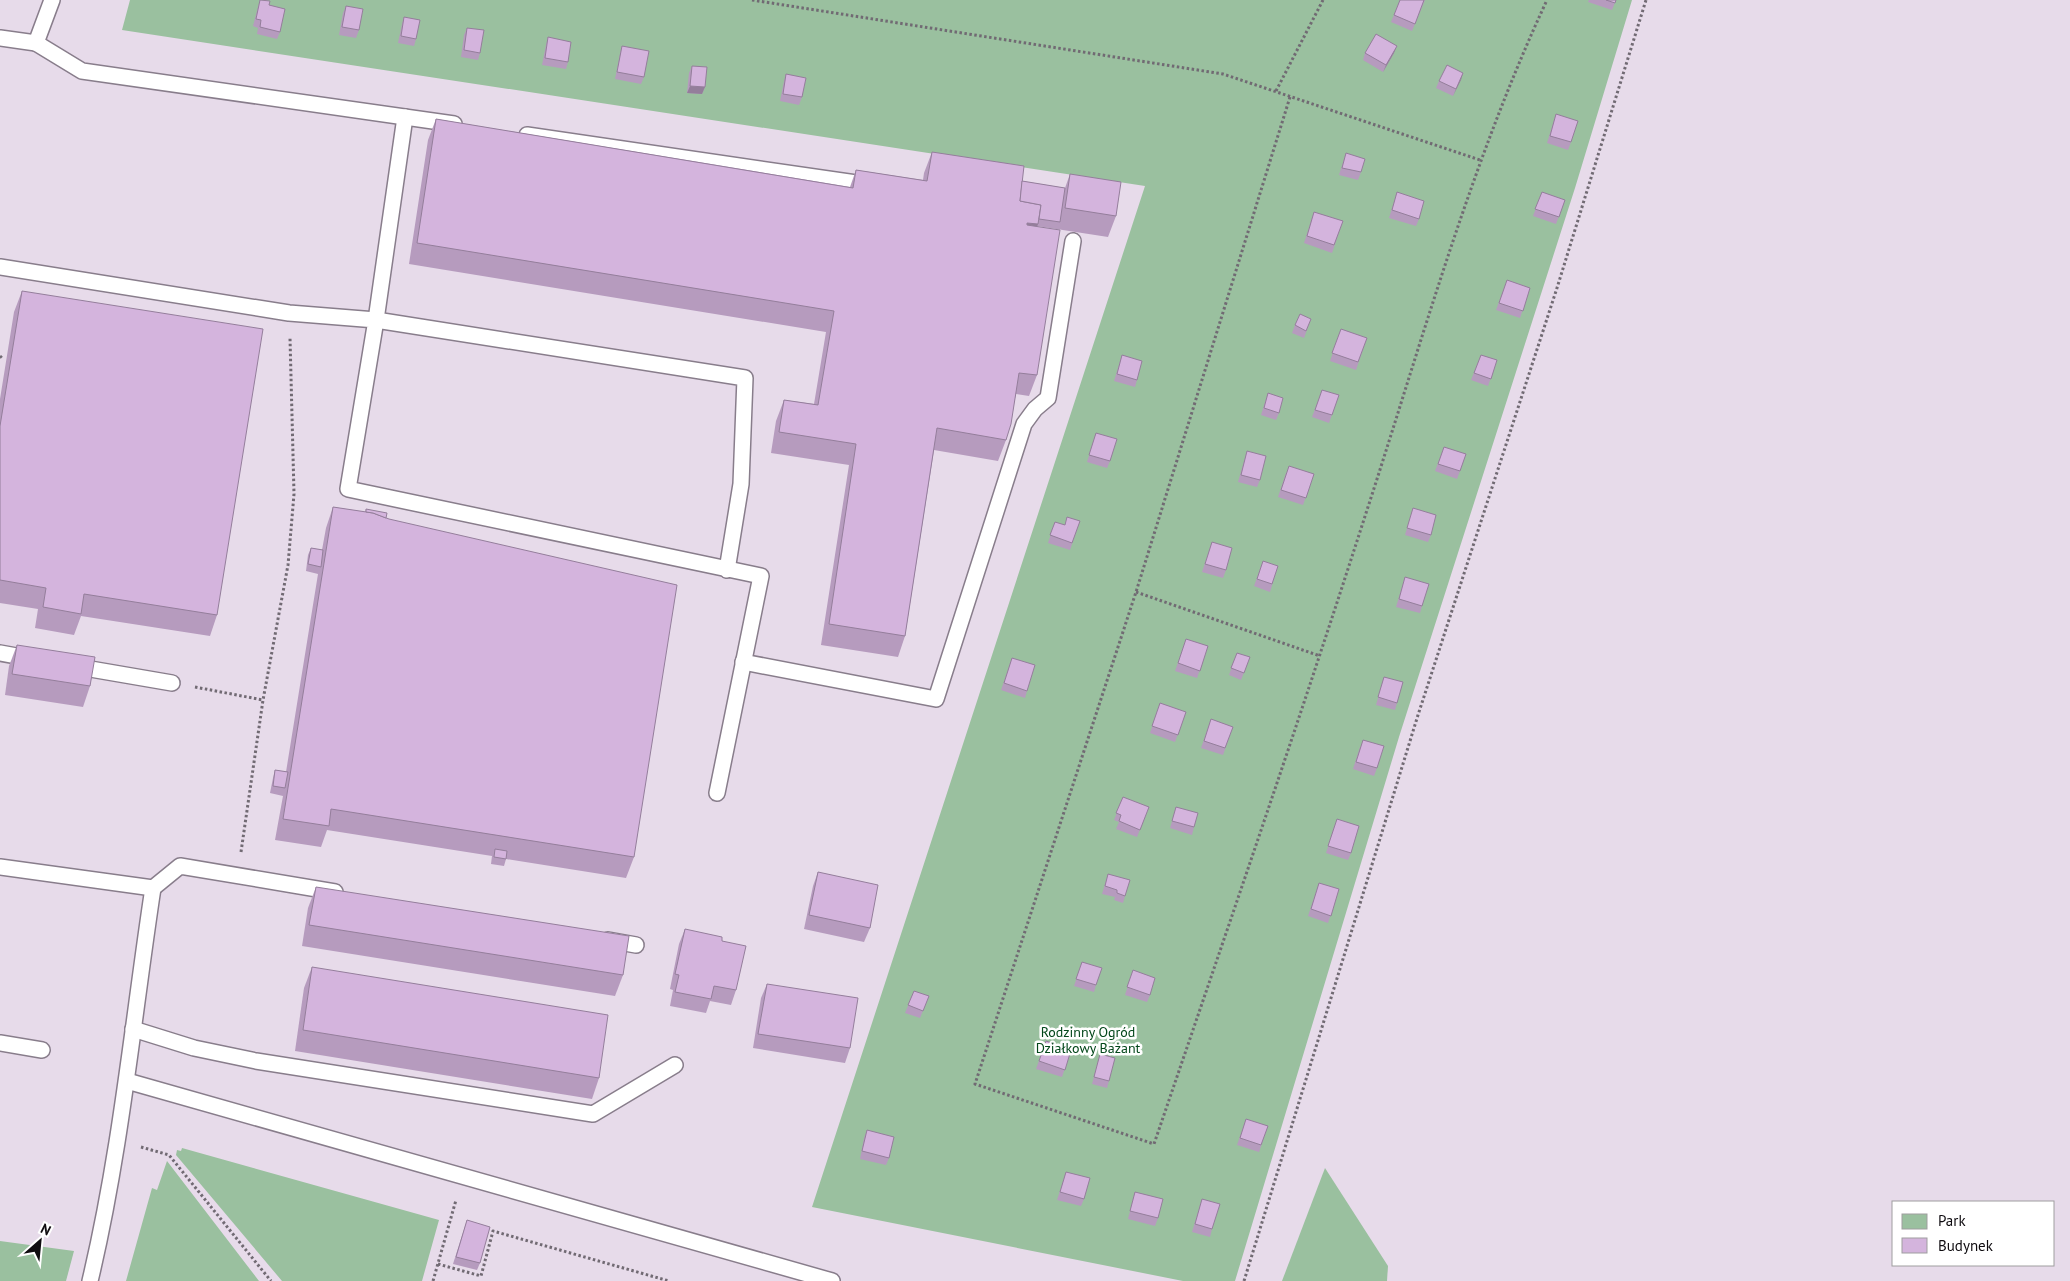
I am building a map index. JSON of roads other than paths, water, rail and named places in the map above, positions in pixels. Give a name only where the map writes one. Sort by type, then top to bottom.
[{"type":"lane","points":[[36,43],[52,0]]},
{"type":"lane","points":[[0,38],[36,43],[82,71],[464,126]]},
{"type":"lane","points":[[405,117],[376,320],[348,489],[761,576],[717,793]]},
{"type":"lane","points":[[513,133],[884,187]]},
{"type":"lane","points":[[743,662],[936,699],[1024,424],[1035,409],[1048,398],[1073,241]]},
{"type":"lane","points":[[0,267],[290,313],[376,320],[745,378],[741,484],[727,570]]},
{"type":"lane","points":[[0,653],[172,683]]},
{"type":"lane","points":[[90,1281],[104,1221],[119,1138],[153,888],[180,866],[354,896]]},
{"type":"lane","points":[[0,867],[153,888]]},
{"type":"lane","points":[[598,938],[636,945]]},
{"type":"lane","points":[[133,1029],[194,1048],[256,1061],[593,1114],[675,1065]]},
{"type":"lane","points":[[0,1044],[42,1050]]},
{"type":"lane","points":[[127,1081],[832,1281]]},
{"type":"park label","name":"Rodzinny Ogród Działkowy Bażant","points":[[1088,1040]]}]
